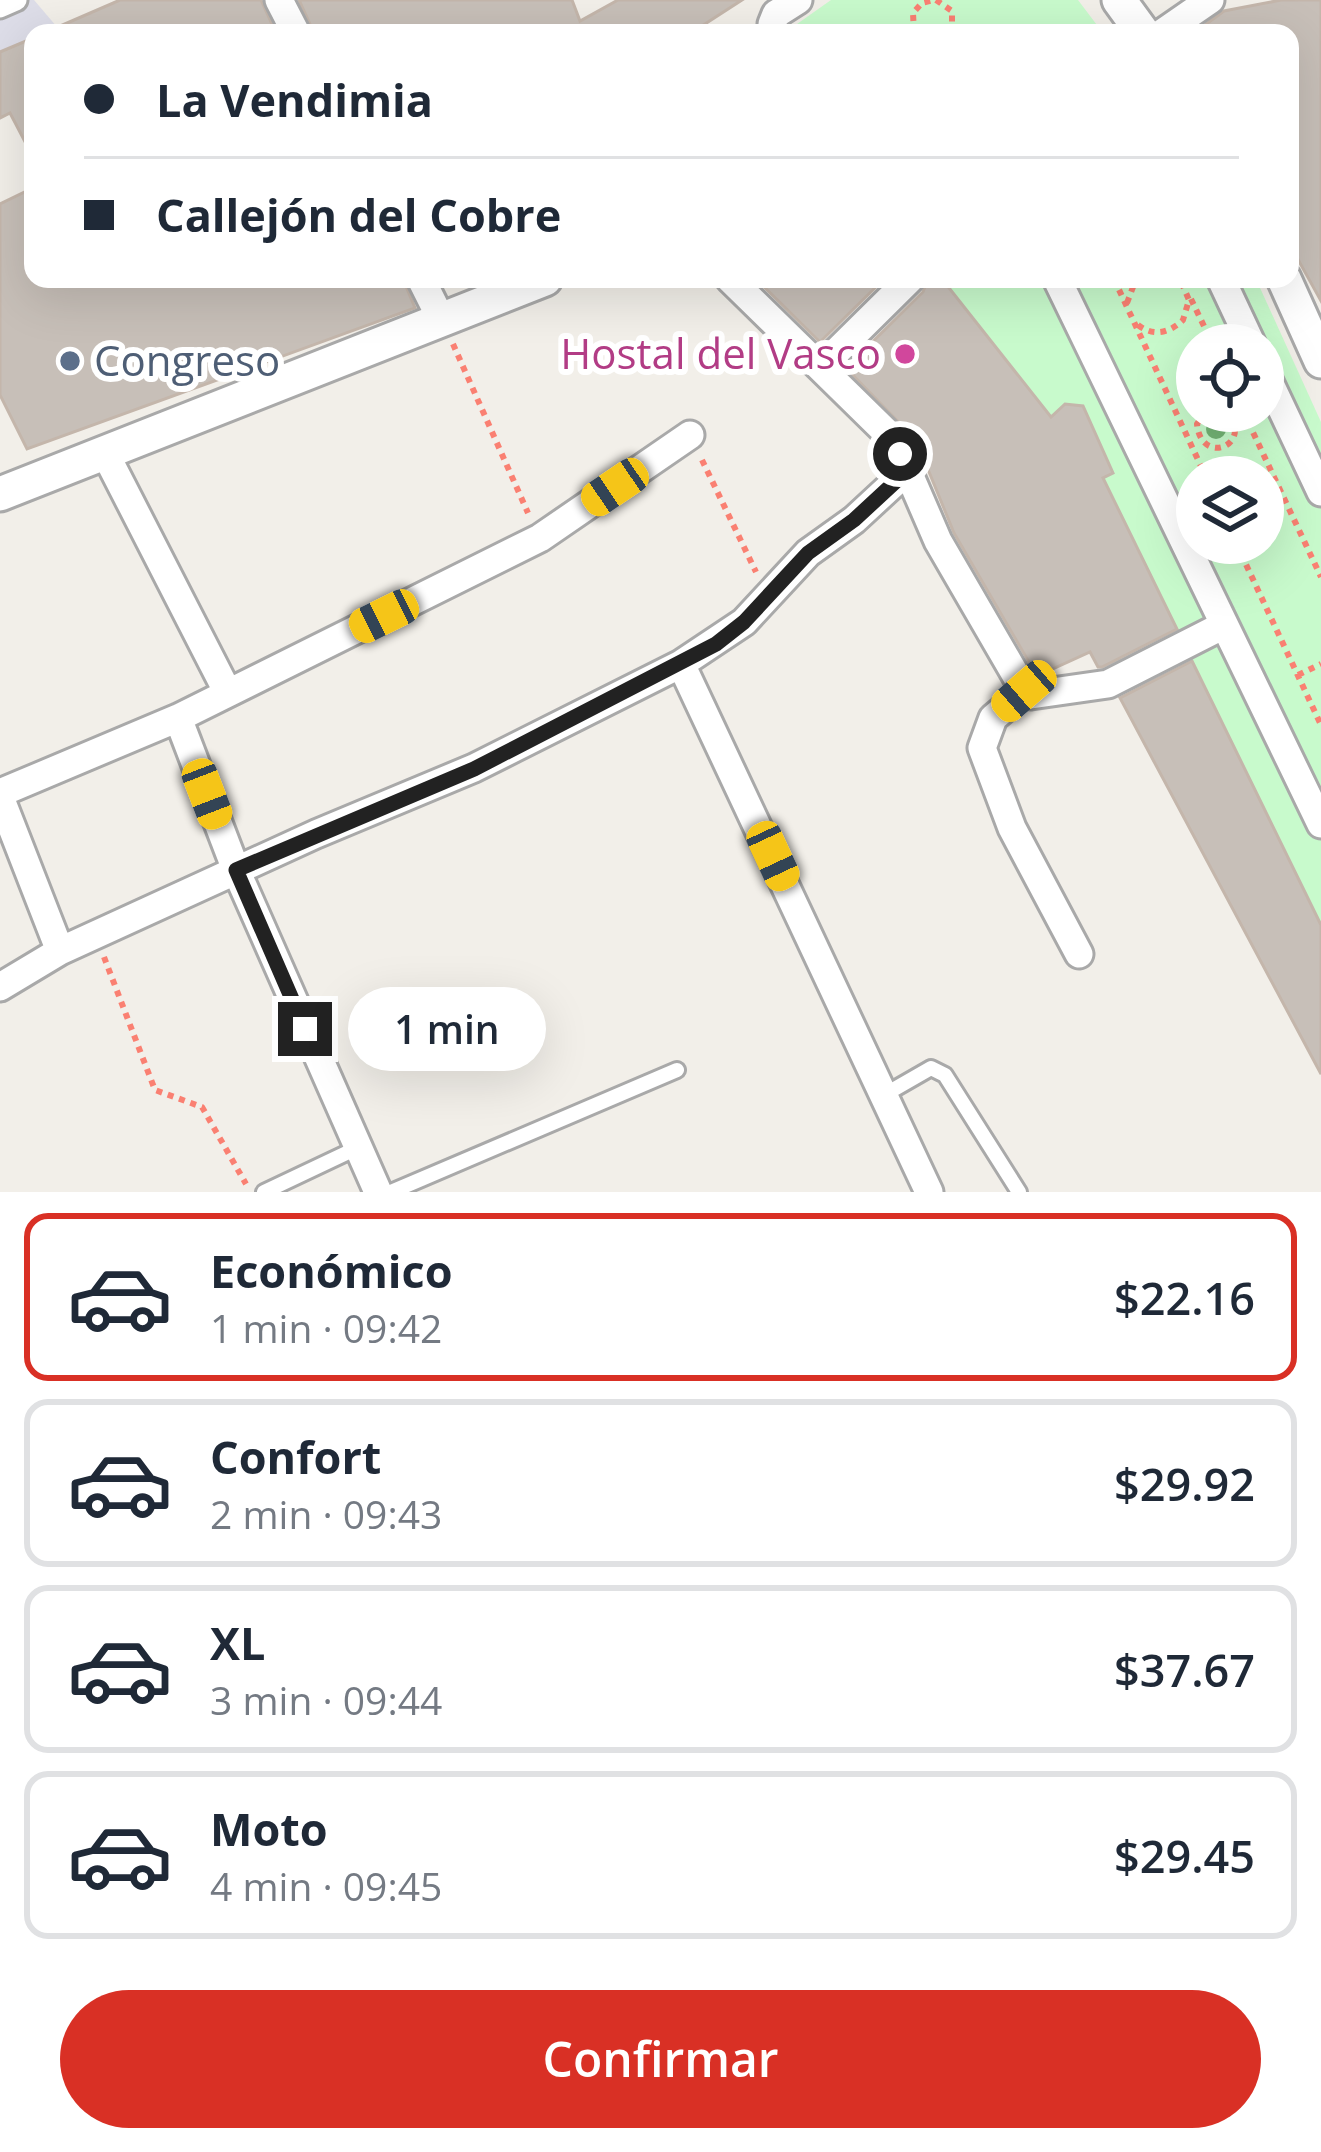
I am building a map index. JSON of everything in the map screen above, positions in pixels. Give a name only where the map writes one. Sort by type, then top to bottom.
[{"type":"street","points":[[0,7],[16,0]]},
{"type":"street","points":[[772,24],[776,14],[798,0]]},
{"type":"street","points":[[1175,24],[1210,0]]},
{"type":"street","points":[[426,288],[441,319]]},
{"type":"street","points":[[0,494],[522,288]]},
{"type":"street","points":[[739,288],[885,431],[938,541],[1024,691],[1031,695],[1108,684],[1224,625]]},
{"type":"street","points":[[821,367],[901,288]]},
{"type":"street","points":[[1061,288],[1321,824]]},
{"type":"street","points":[[1225,288],[1242,324]]},
{"type":"street","points":[[1288,288],[1321,361]]},
{"type":"street","points":[[1284,413],[1321,492]]},
{"type":"street","points":[[60,951],[0,795],[178,718],[539,538],[690,436]]},
{"type":"street","points":[[105,453],[228,693]]},
{"type":"street","points":[[0,987],[60,951],[474,769],[681,664],[716,644],[808,553],[854,520],[907,471]]},
{"type":"street","points":[[681,664],[929,1192]]},
{"type":"street","points":[[1024,691],[993,718],[982,748],[1012,828],[1079,954]]},
{"type":"street","points":[[178,718],[236,870],[378,1192]]},
{"type":"lane","points":[[884,1095],[931,1068],[945,1075],[1019,1192]]},
{"type":"lane","points":[[391,1192],[677,1070]]},
{"type":"lane","points":[[264,1192],[357,1148]]},
{"type":"path","points":[[921,1],[935,0],[952,11],[952,24]]},
{"type":"path","points":[[1118,288],[1196,456]]},
{"type":"path","points":[[1131,288],[1127,295],[1130,313],[1144,329],[1165,332],[1183,320],[1187,290]]},
{"type":"path","points":[[1187,290],[1203,324]]},
{"type":"path","points":[[468,379],[539,538]]},
{"type":"path","points":[[1198,432],[1207,446],[1225,446],[1234,432]]},
{"type":"path","points":[[1254,432],[1321,577]]},
{"type":"path","points":[[690,436],[768,597]]},
{"type":"path","points":[[1189,441],[1198,436]]},
{"type":"path","points":[[1246,564],[1321,724]]},
{"type":"path","points":[[1298,675],[1321,664]]},
{"type":"path","points":[[96,937],[155,1090],[202,1107],[251,1192]]},
{"type":"green space","points":[[831,0],[1078,0],[1096,24],[797,24]]},
{"type":"green space","points":[[949,288],[1260,288],[1276,324],[1176,324],[1176,432],[1284,432],[1284,341],[1321,422],[1321,925],[1103,478],[1113,472],[1083,406],[1065,404],[1051,417]]},
{"type":"shaded area","points":[[0,0],[34,0],[54,24],[24,24],[24,42],[0,52]]},
{"type":"building","points":[[120,0],[261,0],[272,24],[65,24]]},
{"type":"building","points":[[299,0],[572,0],[580,21],[618,0],[742,0],[705,24],[310,24]]},
{"type":"building","points":[[1281,0],[1321,0],[1321,301],[1299,261],[1299,24],[1206,24],[1224,11]]},
{"type":"building","points":[[24,42],[24,140],[10,113],[0,118],[0,52]]},
{"type":"building","points":[[24,192],[24,288],[407,288],[415,308],[27,449],[0,395],[0,204]]},
{"type":"building","points":[[765,288],[875,288],[820,342]]},
{"type":"building","points":[[925,288],[949,288],[1051,417],[1065,404],[1083,406],[1113,473],[1103,478],[1177,629],[1102,667],[1090,652],[1037,676],[954,533],[916,440],[846,368]]},
{"type":"building","points":[[1192,661],[1321,925],[1321,1074],[1120,698]]},
{"type":"place","name":"Hostal del Vasco","points":[[905,354]]},
{"type":"place","name":"Congreso","points":[[70,361]]},
{"type":"route","points":[[305,1029],[236,870],[474,769],[716,644],[744,622],[808,553],[854,520],[907,471],[900,454]]}]
